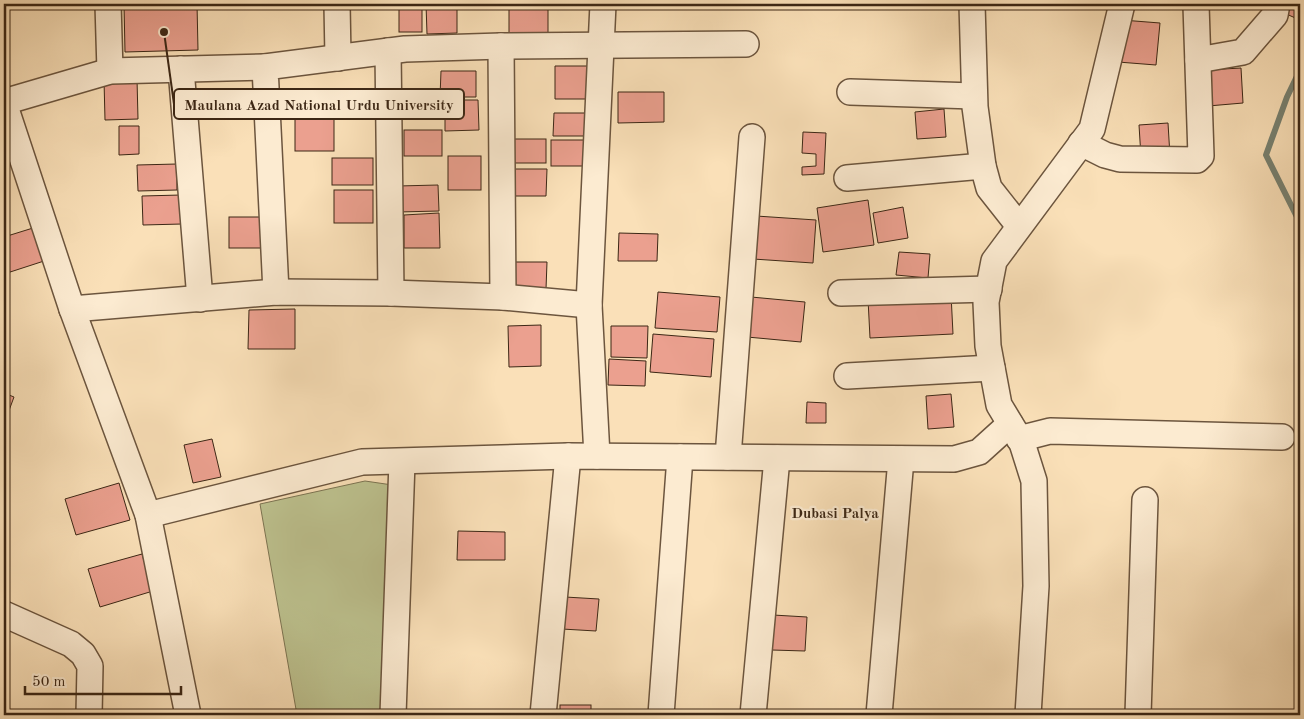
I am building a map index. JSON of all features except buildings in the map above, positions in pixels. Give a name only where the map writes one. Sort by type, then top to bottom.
[{"type":"street","points":[[108,4],[110,71]]},
{"type":"street","points":[[337,4],[338,58]]},
{"type":"street","points":[[597,456],[589,305],[603,4]]},
{"type":"street","points":[[972,4],[974,96],[983,166],[989,188],[1019,226]]},
{"type":"street","points":[[1028,715],[1036,586],[1034,481],[1015,432],[999,405],[988,346],[986,302],[994,261],[1092,128],[1122,4]]},
{"type":"street","points":[[1198,60],[1243,52],[1275,15],[1277,4]]},
{"type":"street","points":[[1081,143],[1105,155],[1120,159],[1198,160],[1201,156],[1196,5]]},
{"type":"street","points":[[188,715],[148,515],[72,309],[4,103],[110,71],[265,67],[405,49],[501,46],[746,44]]},
{"type":"street","points":[[501,46],[502,298]]},
{"type":"street","points":[[388,51],[391,293]]},
{"type":"street","points":[[265,67],[276,292]]},
{"type":"street","points":[[181,69],[200,298]]},
{"type":"street","points":[[850,92],[974,96]]},
{"type":"street","points":[[728,457],[752,137]]},
{"type":"street","points":[[847,178],[983,166]]},
{"type":"street","points":[[841,293],[989,289]]},
{"type":"street","points":[[72,309],[276,292],[391,293],[502,298],[589,305]]},
{"type":"street","points":[[847,376],[992,368]]},
{"type":"street","points":[[148,515],[362,462],[568,456],[954,459],[979,452],[1015,432],[1050,431],[1282,437]]},
{"type":"street","points":[[543,715],[568,456]]},
{"type":"street","points":[[661,715],[680,457]]},
{"type":"street","points":[[753,715],[777,458]]},
{"type":"street","points":[[878,715],[901,458]]},
{"type":"street","points":[[393,715],[402,462]]},
{"type":"street","points":[[1138,715],[1145,500]]},
{"type":"street","points":[[4,614],[72,644],[83,654],[90,666],[89,715]]},
{"type":"green space","points":[[365,481],[413,488],[402,715],[297,715],[260,504]]},
{"type":"waterway","points":[[1300,70],[1287,97],[1266,155],[1300,223]]},
{"type":"place","name":"Maulana Azad National Urdu University","points":[[164,32]]},
{"type":"district","name":"Dubasi Palya","points":[[835,513]]}]
